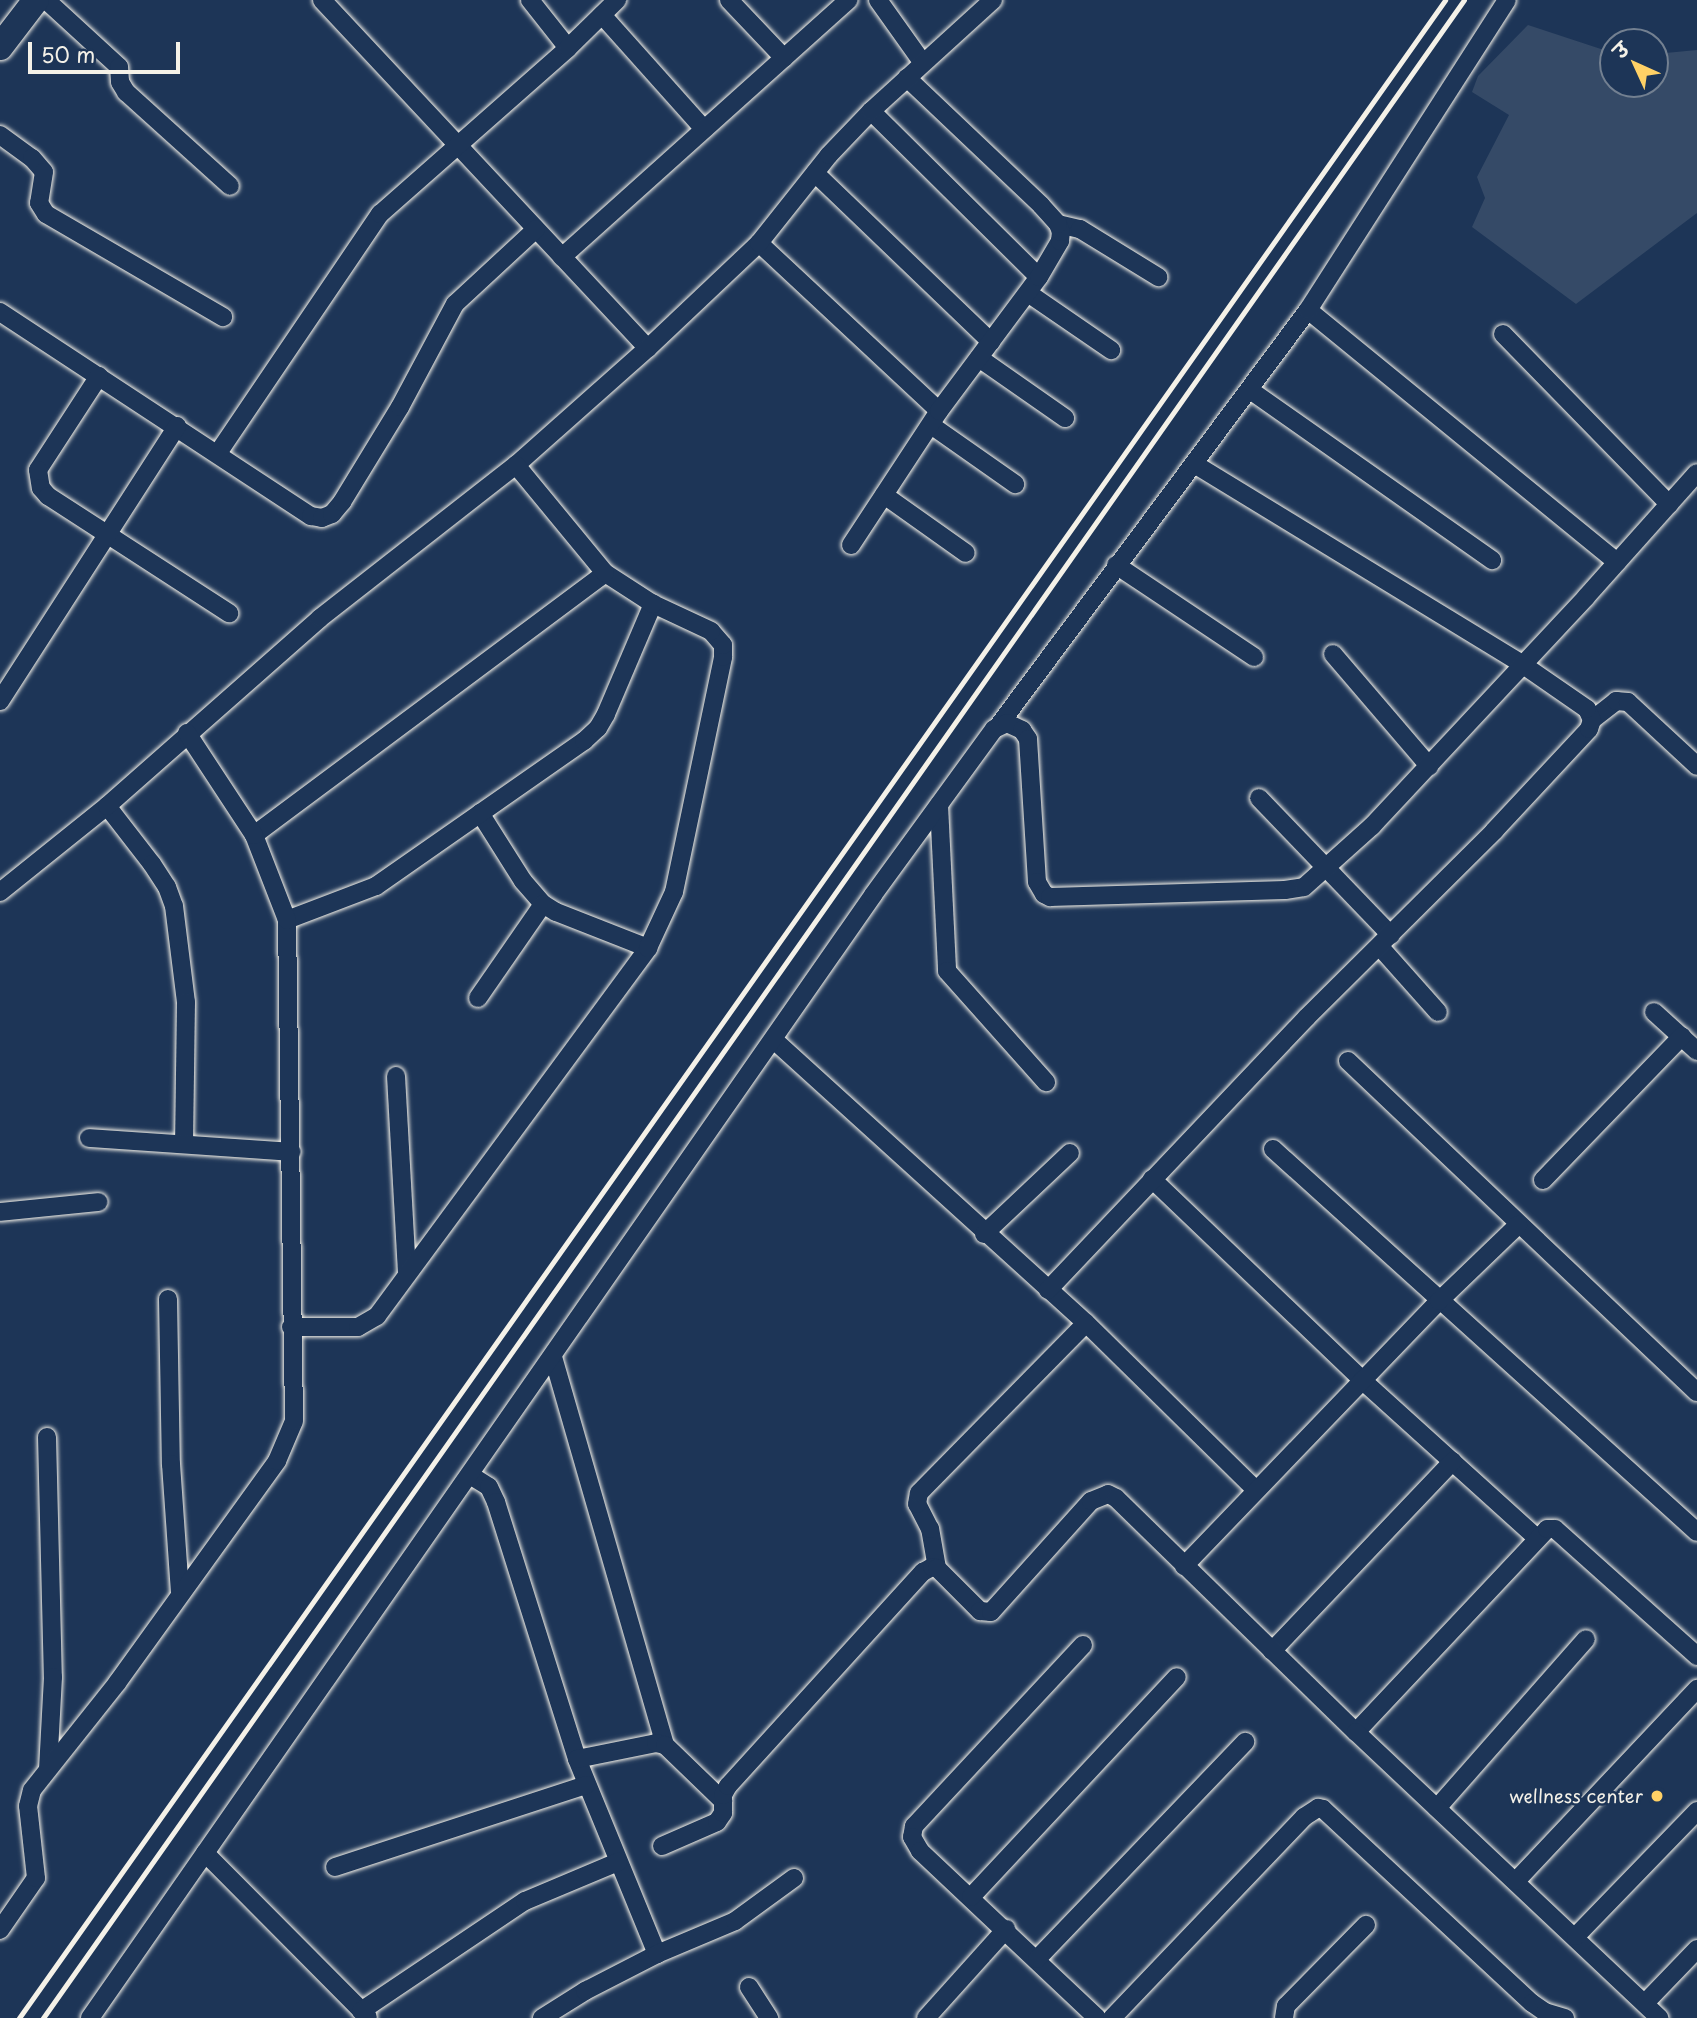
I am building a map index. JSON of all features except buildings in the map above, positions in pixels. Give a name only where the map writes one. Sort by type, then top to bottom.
[{"type":"main road","points":[[0,47],[36,0]]},
{"type":"street","points":[[46,0],[118,67],[120,82],[126,92],[230,186]]},
{"type":"street","points":[[322,0],[648,348]]},
{"type":"street","points":[[530,0],[568,48]]},
{"type":"street","points":[[218,453],[380,214],[568,48],[617,0]]},
{"type":"street","points":[[729,0],[784,58]]},
{"type":"street","points":[[562,257],[848,0]]},
{"type":"street","points":[[878,0],[923,63]]},
{"type":"street","points":[[0,892],[107,806],[320,618],[516,465],[648,348],[759,243],[815,173],[871,111],[993,0]]},
{"type":"street","points":[[90,2018],[939,805],[1308,310],[1507,0]]},
{"type":"street","points":[[602,15],[704,129]]},
{"type":"street","points":[[907,78],[1058,224],[1080,229],[1158,277]]},
{"type":"street","points":[[871,111],[1039,277]]},
{"type":"street","points":[[0,135],[32,158],[44,172],[39,203],[46,214],[223,317]]},
{"type":"street","points":[[815,173],[991,341]]},
{"type":"street","points":[[851,545],[935,418],[1039,277],[1060,242],[1058,224]]},
{"type":"street","points":[[0,312],[311,516],[322,518],[332,514],[400,407],[455,303],[536,229]]},
{"type":"street","points":[[759,243],[935,418],[1015,484]]},
{"type":"street","points":[[1028,293],[1111,350]]},
{"type":"street","points":[[1308,310],[1617,562]]},
{"type":"street","points":[[1503,334],[1669,504]]},
{"type":"street","points":[[979,358],[1065,418]]},
{"type":"street","points":[[99,376],[38,470],[38,479],[48,496],[229,613]]},
{"type":"street","points":[[1250,390],[1492,560]]},
{"type":"street","points":[[0,701],[177,426]]},
{"type":"street","points":[[1194,464],[1522,664],[1587,709],[1592,720]]},
{"type":"street","points":[[291,1327],[358,1327],[370,1322],[648,948],[674,892],[723,657],[723,645],[711,631],[653,604],[606,573],[516,465]]},
{"type":"street","points":[[999,725],[1013,725],[1022,730],[1028,739],[1037,882],[1044,894],[1050,897],[1304,887],[1372,826],[1669,504],[1694,482]]},
{"type":"street","points":[[884,495],[966,553]]},
{"type":"street","points":[[1116,565],[1254,657]]},
{"type":"street","points":[[254,835],[606,573]]},
{"type":"street","points":[[287,920],[376,886],[598,729],[653,604]]},
{"type":"street","points":[[1333,654],[1429,766]]},
{"type":"street","points":[[1048,1290],[1307,1017],[1513,810],[1589,729],[1592,720],[1616,701],[1628,702],[1697,766]]},
{"type":"street","points":[[0,1930],[36,1878],[27,1806],[32,1790],[117,1683],[277,1461],[289,1437],[295,1394],[291,1327],[292,1152],[287,920],[254,835],[187,733]]},
{"type":"street","points":[[1259,798],[1326,868],[1438,1013]]},
{"type":"street","points":[[939,805],[947,971],[1046,1082]]},
{"type":"street","points":[[107,806],[152,864],[167,887],[174,906],[186,1002],[184,1144]]},
{"type":"street","points":[[480,813],[523,881],[543,904],[555,912],[648,948]]},
{"type":"street","points":[[478,998],[543,904]]},
{"type":"street","points":[[1654,1012],[1697,1051]]},
{"type":"street","points":[[1543,1180],[1682,1036]]},
{"type":"street","points":[[774,1040],[1086,1323],[1255,1489]]},
{"type":"street","points":[[1348,1061],[1697,1392]]},
{"type":"street","points":[[396,1076],[407,1274]]},
{"type":"street","points":[[89,1138],[292,1152]]},
{"type":"street","points":[[1273,1149],[1697,1532]]},
{"type":"street","points":[[985,1234],[1070,1153]]},
{"type":"street","points":[[1152,1179],[1362,1380],[1536,1537]]},
{"type":"street","points":[[0,1212],[98,1202]]},
{"type":"street","points":[[1184,1566],[1255,1489],[1439,1301],[1518,1225]]},
{"type":"street","points":[[168,1299],[171,1464],[180,1594]]},
{"type":"street","points":[[1086,1323],[919,1493],[917,1504],[930,1529],[937,1568],[980,1611],[991,1612],[1091,1501],[1108,1494],[1116,1498],[1356,1732],[1576,1936],[1660,2018]]},
{"type":"street","points":[[553,1357],[665,1745],[723,1801]]},
{"type":"street","points":[[47,1437],[53,1676],[48,1768]]},
{"type":"street","points":[[1272,1651],[1452,1461]]},
{"type":"street","points":[[470,1475],[488,1487],[496,1502],[586,1785],[657,1954]]},
{"type":"street","points":[[1356,1732],[1536,1537],[1547,1529],[1555,1529],[1697,1656]]},
{"type":"street","points":[[662,1846],[717,1822],[723,1813],[727,1786],[904,1592],[927,1569],[937,1568]]},
{"type":"street","points":[[1437,1808],[1586,1639]]},
{"type":"street","points":[[1083,1645],[914,1826],[912,1837],[920,1851],[1006,1929],[1097,2018]]},
{"type":"street","points":[[971,1897],[1177,1677]]},
{"type":"street","points":[[1516,1881],[1697,1689]]},
{"type":"street","points":[[1037,1959],[1245,1742]]},
{"type":"street","points":[[577,1759],[656,1743],[665,1745]]},
{"type":"street","points":[[335,1867],[586,1785]]},
{"type":"street","points":[[1112,2018],[1304,1817],[1318,1808],[1323,1809],[1532,2003],[1545,2012],[1565,2018]]},
{"type":"street","points":[[1576,1936],[1697,1811]]},
{"type":"street","points":[[205,1853],[365,2014],[525,1901],[618,1862]]},
{"type":"street","points":[[542,2018],[584,1991],[657,1954],[735,1921],[793,1878]]},
{"type":"street","points":[[1284,2018],[1286,2006],[1366,1926]]},
{"type":"street","points":[[926,2018],[1006,1929]]},
{"type":"street","points":[[1645,2003],[1697,1949]]},
{"type":"street","points":[[749,1987],[769,2018]]},
{"type":"shaded area","points":[[1528,25],[1599,48],[1599,98],[1669,98],[1669,53],[1697,50],[1697,213],[1576,304],[1472,227],[1485,198],[1477,177],[1509,115],[1472,92],[1478,76]]},
{"type":"railway","points":[[19,2018],[1445,0]]},
{"type":"railway","points":[[43,2018],[1464,0]]},
{"type":"place","name":"wellness center","points":[[1657,1796]]}]
